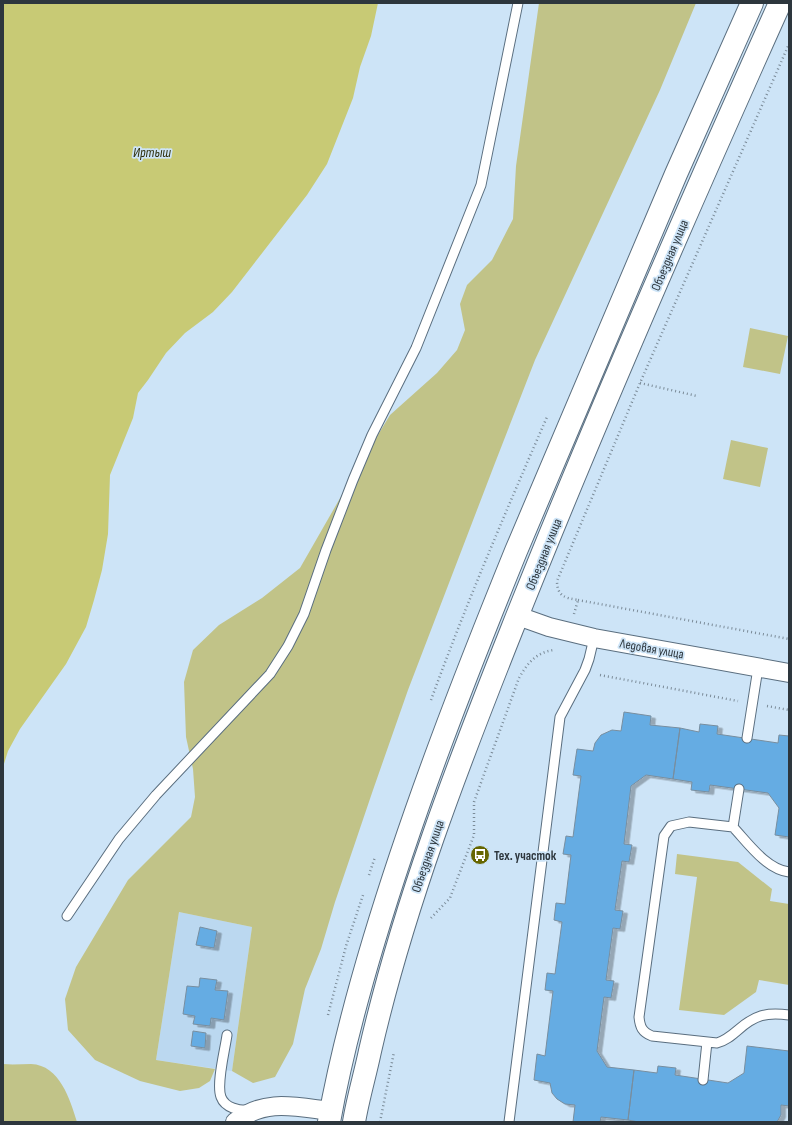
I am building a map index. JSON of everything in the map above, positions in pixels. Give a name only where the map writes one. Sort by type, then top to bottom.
[{"type":"main road","name":"Объездная улица","points":[[330,1117],[356,1003],[386,901],[429,772],[493,606],[676,174],[752,3]]},
{"type":"main road","name":"Объездная улица","points":[[354,1119],[380,1008],[409,908],[455,778],[518,616],[581,462],[697,188],[780,3]]},
{"type":"main road","points":[[493,606],[518,616]]},
{"type":"main road","points":[[330,1117],[354,1119]]},
{"type":"street","name":"Ледовая улица","points":[[518,616],[549,627],[594,638],[789,673]]},
{"type":"street","points":[[235,1122],[257,1109],[266,1106],[281,1106],[330,1117]]},
{"type":"lane","points":[[67,916],[119,839],[156,795],[270,674],[288,646],[301,620],[353,480],[372,435],[416,348],[481,185],[518,3]]},
{"type":"lane","points":[[509,1122],[560,717],[590,659],[594,638]]},
{"type":"lane","points":[[747,738],[758,668]]},
{"type":"lane","points":[[734,827],[739,789]]},
{"type":"lane","points":[[789,872],[784,872],[771,865],[734,827],[689,822],[671,826],[664,836],[639,1017],[640,1026],[644,1032],[652,1036],[717,1043],[725,1041],[748,1021],[761,1015],[780,1014],[789,1016]]},
{"type":"lane","points":[[227,1035],[219,1087],[221,1097],[225,1104],[234,1109],[257,1109]]},
{"type":"lane","points":[[703,1080],[707,1042]]},
{"type":"path","points":[[557,581],[640,383],[789,44]]},
{"type":"path","points":[[640,383],[697,396]]},
{"type":"path","points":[[578,600],[789,639]]},
{"type":"path","points":[[429,924],[431,917],[450,898],[474,835],[474,802],[519,678],[530,662],[537,656],[548,651],[560,650]]},
{"type":"path","points":[[585,670],[601,676],[789,710]]},
{"type":"path","points":[[380,1122],[396,1045]]},
{"type":"shaded area","points":[[539,3],[696,3],[660,90],[535,360],[495,463],[408,690],[373,790],[335,902],[321,949],[305,989],[293,1044],[275,1077],[253,1083],[232,1071],[252,927],[179,912],[156,1060],[215,1069],[210,1081],[199,1088],[180,1091],[140,1081],[95,1060],[68,1030],[65,999],[76,967],[128,880],[191,817],[195,797],[193,769],[186,737],[184,682],[193,650],[219,625],[262,598],[300,568],[390,415],[437,373],[457,350],[465,330],[460,304],[467,285],[492,260],[513,219],[516,166]]},
{"type":"shaded area","points":[[750,328],[788,336],[780,374],[743,367]]},
{"type":"shaded area","points":[[731,440],[768,448],[760,487],[723,479]]},
{"type":"shaded area","points":[[677,854],[738,862],[772,889],[770,901],[789,904],[789,985],[759,980],[756,992],[724,1015],[679,1010],[697,877],[675,874]]},
{"type":"shaded area","points":[[179,912],[252,927],[232,1071],[156,1060]]},
{"type":"shaded area","points":[[3,1064],[31,1064],[41,1066],[49,1070],[62,1085],[67,1094],[77,1122],[3,1122]]},
{"type":"water","name":"Иртыш","points":[[3,3],[378,3],[371,36],[360,67],[353,98],[327,164],[307,195],[232,292],[213,312],[185,333],[166,353],[138,393],[133,418],[110,475],[108,534],[102,570],[86,627],[66,664],[20,729],[8,751],[3,767]]},
{"type":"building","points":[[624,712],[651,716],[650,725],[680,728],[673,779],[646,775],[631,786],[624,844],[632,845],[629,862],[622,861],[615,910],[623,911],[620,929],[613,928],[606,980],[614,981],[611,998],[604,997],[597,1051],[607,1067],[634,1070],[628,1120],[601,1117],[600,1122],[573,1122],[575,1105],[565,1104],[557,1099],[552,1093],[550,1083],[534,1080],[537,1054],[545,1056],[553,991],[545,990],[547,973],[555,974],[562,922],[554,920],[556,903],[565,904],[571,855],[563,854],[566,836],[573,837],[581,776],[573,775],[577,749],[593,751],[595,743],[601,735],[612,730],[621,731]]},
{"type":"building","points":[[700,724],[718,726],[717,734],[778,743],[779,735],[789,736],[789,837],[775,835],[779,808],[768,793],[710,785],[709,792],[691,790],[692,782],[673,779],[680,728],[699,732]]},
{"type":"building","points":[[200,927],[217,931],[214,948],[196,945]]},
{"type":"building","points":[[200,978],[217,980],[215,990],[228,991],[224,1020],[211,1018],[210,1026],[193,1024],[195,1016],[183,1014],[187,986],[199,987]]},
{"type":"building","points":[[193,1031],[206,1033],[205,1048],[191,1046]]},
{"type":"building","points":[[747,1046],[789,1051],[789,1106],[781,1105],[781,1115],[777,1122],[639,1122],[628,1120],[634,1070],[657,1073],[658,1066],[676,1068],[675,1075],[728,1083],[744,1073]]},
{"type":"place","name":"Тех. участок","points":[[480,855]]}]
